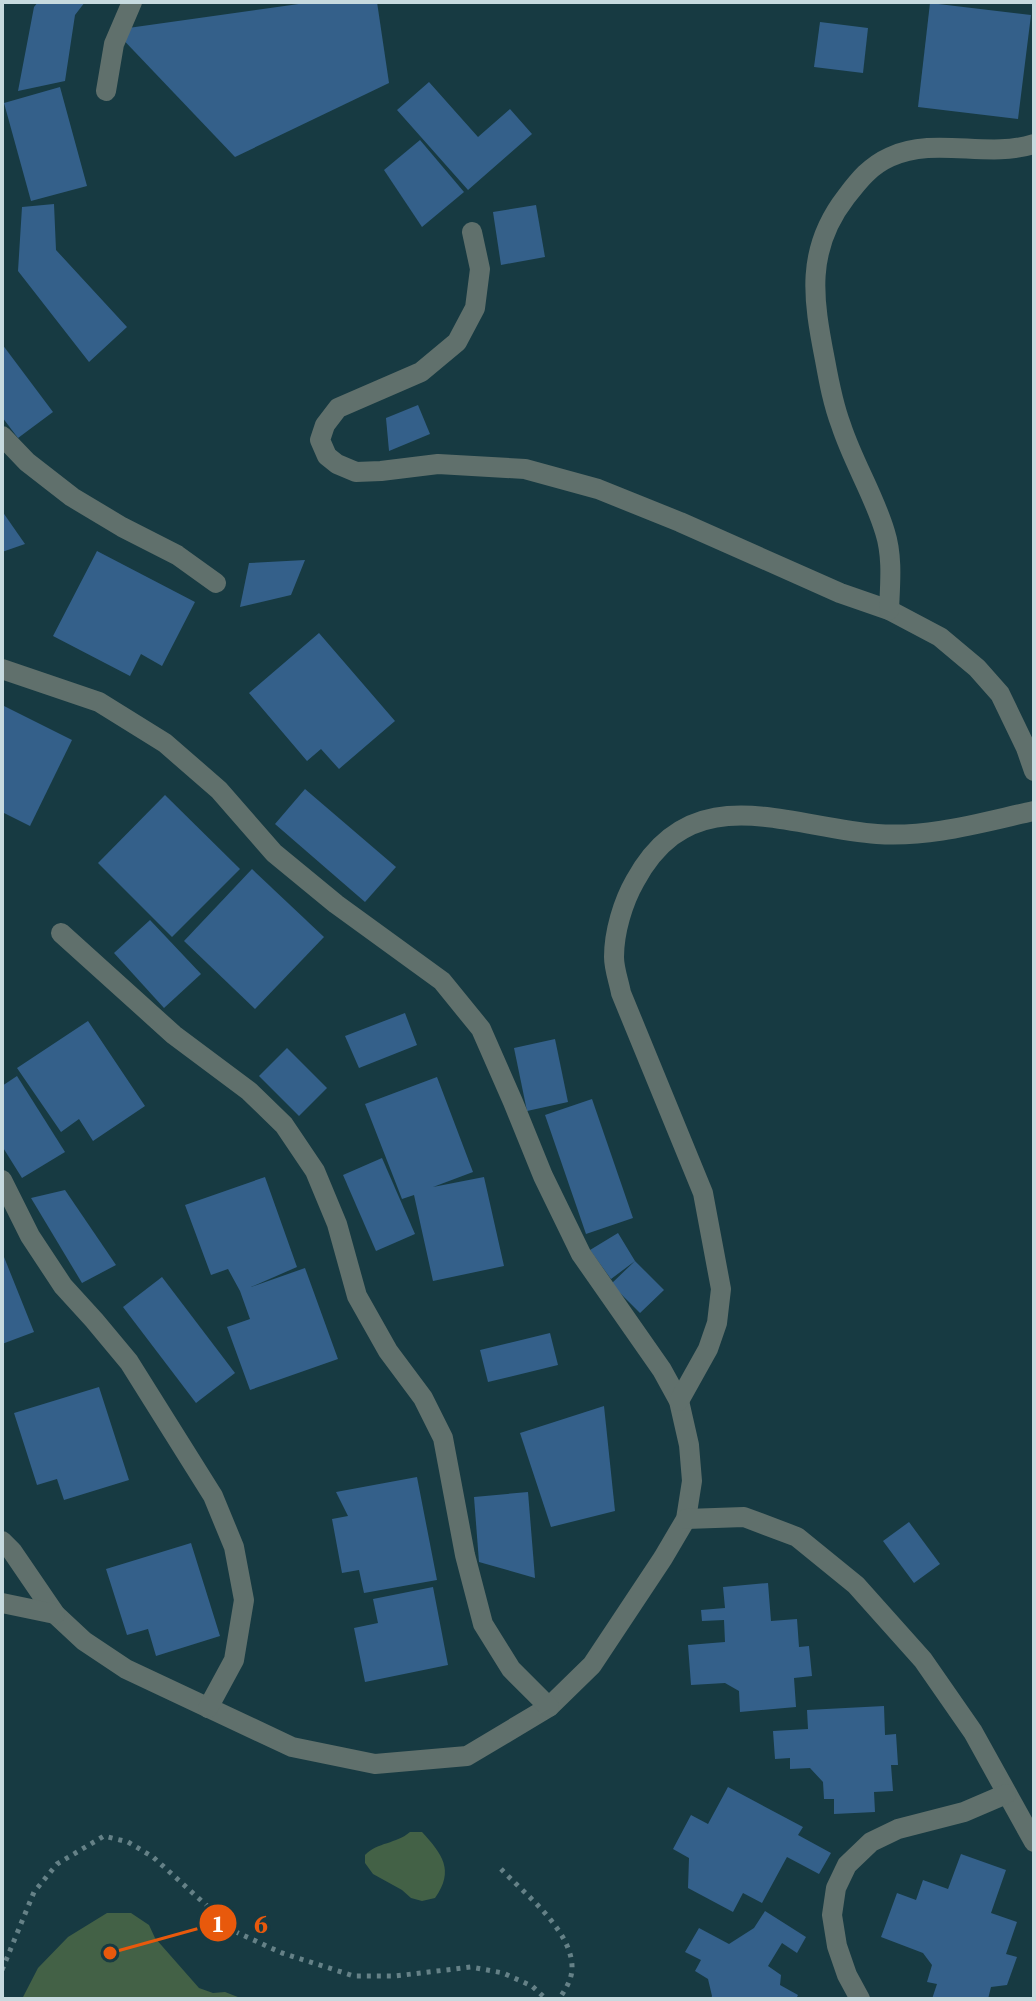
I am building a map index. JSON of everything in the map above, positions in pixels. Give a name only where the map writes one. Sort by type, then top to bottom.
[{"type":"street","points":[[106,91],[114,44],[132,2]]},
{"type":"street","points":[[889,610],[891,569],[886,535],[841,425],[817,316],[815,266],[822,239],[836,210],[866,172],[887,158],[909,149],[976,150],[1022,148],[1034,144]]},
{"type":"street","points":[[472,232],[480,269],[475,308],[457,342],[421,372],[338,408],[325,425],[320,440],[327,456],[356,472],[438,464],[525,469],[598,489],[840,593],[889,610],[940,637],[977,668],[1000,694],[1034,771]]},
{"type":"street","points":[[2,436],[27,462],[72,497],[177,555],[216,583]]},
{"type":"street","points":[[2,669],[99,702],[165,743],[219,790],[274,853],[336,904],[442,981],[481,1029],[543,1176],[581,1254],[662,1370],[679,1401],[689,1445],[692,1481],[686,1519],[592,1665],[549,1707],[467,1756],[375,1764],[292,1747],[126,1669],[84,1641],[55,1614],[2,1541]]},
{"type":"street","points":[[679,1401],[708,1349],[717,1323],[721,1289],[703,1193],[621,993],[614,959],[618,925],[632,886],[645,862],[674,834],[701,820],[727,816],[784,818],[878,834],[940,832],[1034,811]]},
{"type":"street","points":[[61,933],[174,1035],[249,1091],[284,1125],[315,1171],[337,1224],[357,1296],[388,1351],[423,1398],[443,1438],[465,1555],[483,1624],[511,1669],[549,1707]]},
{"type":"street","points":[[2,1180],[30,1236],[63,1286],[129,1362],[213,1496],[234,1547],[244,1600],[234,1660],[208,1708]]},
{"type":"street","points":[[686,1519],[744,1517],[797,1537],[856,1585],[923,1660],[973,1732],[1034,1842]]},
{"type":"street","points":[[2,1603],[55,1614]]},
{"type":"street","points":[[860,1999],[837,1946],[832,1915],[836,1888],[847,1865],[871,1842],[898,1829],[964,1812],[1006,1794]]},
{"type":"path","points":[[2,1970],[34,1892],[57,1864],[104,1836],[128,1842],[153,1857],[236,1932],[282,1953],[354,1976],[395,1976],[471,1967],[503,1973],[532,1986],[546,1999]]},
{"type":"path","points":[[501,1869],[561,1931],[570,1953],[572,1972],[559,1999]]},
{"type":"green space","points":[[410,1832],[422,1832],[444,1863],[444,1879],[435,1898],[422,1901],[411,1898],[373,1874],[365,1863],[365,1855],[370,1851]]},
{"type":"green space","points":[[107,1913],[131,1913],[149,1925],[155,1938],[199,1988],[213,1993],[225,1992],[243,1999],[22,1999],[38,1968],[68,1937]]},
{"type":"building","points":[[38,2],[85,2],[75,15],[65,81],[18,91],[34,7]]},
{"type":"building","points":[[313,2],[377,2],[389,83],[235,157],[114,30]]},
{"type":"building","points":[[930,3],[1031,15],[1018,119],[918,107]]},
{"type":"building","points":[[820,22],[868,28],[863,73],[814,67]]},
{"type":"building","points":[[429,82],[478,137],[510,109],[532,134],[468,190],[397,110]]},
{"type":"building","points":[[60,87],[87,186],[31,201],[4,103]]},
{"type":"building","points":[[420,140],[464,192],[422,227],[384,170]]},
{"type":"building","points":[[54,204],[56,250],[127,327],[89,362],[18,271],[22,207]]},
{"type":"building","points":[[536,205],[545,257],[501,265],[493,212]]},
{"type":"building","points":[[2,344],[53,412],[18,438],[2,417]]},
{"type":"building","points":[[418,405],[430,434],[389,451],[386,418]]},
{"type":"building","points":[[2,511],[25,544],[2,552]]},
{"type":"building","points":[[97,551],[195,602],[162,666],[141,654],[130,676],[53,636]]},
{"type":"building","points":[[305,560],[291,595],[240,607],[249,563]]},
{"type":"building","points":[[319,633],[395,721],[339,769],[321,749],[307,761],[249,693]]},
{"type":"building","points":[[2,705],[72,740],[30,826],[2,812]]},
{"type":"building","points":[[305,789],[396,867],[365,902],[275,824]]},
{"type":"building","points":[[165,795],[240,869],[172,937],[98,863]]},
{"type":"building","points":[[252,869],[324,937],[255,1009],[184,941]]},
{"type":"building","points":[[150,920],[201,974],[164,1008],[114,953]]},
{"type":"building","points":[[405,1013],[417,1045],[359,1068],[345,1036]]},
{"type":"building","points":[[88,1021],[145,1106],[93,1141],[79,1119],[61,1132],[17,1068]]},
{"type":"building","points":[[555,1039],[568,1102],[527,1111],[514,1048]]},
{"type":"building","points":[[287,1048],[327,1088],[299,1116],[259,1076]]},
{"type":"building","points":[[17,1076],[65,1152],[22,1178],[2,1146],[2,1086]]},
{"type":"building","points":[[437,1077],[473,1172],[433,1187],[484,1177],[504,1266],[433,1281],[414,1195],[402,1199],[365,1104]]},
{"type":"building","points":[[592,1099],[633,1218],[586,1234],[545,1115]]},
{"type":"building","points":[[382,1158],[415,1234],[376,1251],[343,1175]]},
{"type":"building","points":[[265,1177],[297,1267],[251,1287],[305,1268],[338,1359],[250,1390],[227,1327],[250,1319],[228,1269],[211,1275],[185,1205]]},
{"type":"building","points":[[65,1190],[116,1265],[82,1283],[31,1198]]},
{"type":"building","points":[[618,1233],[635,1261],[611,1279],[590,1250]]},
{"type":"building","points":[[2,1252],[34,1332],[2,1344]]},
{"type":"building","points":[[635,1261],[664,1290],[640,1313],[611,1284]]},
{"type":"building","points":[[162,1277],[235,1373],[196,1403],[123,1307]]},
{"type":"building","points":[[550,1333],[558,1365],[488,1382],[480,1350]]},
{"type":"building","points":[[99,1387],[129,1480],[64,1500],[57,1479],[37,1485],[14,1413]]},
{"type":"building","points":[[604,1406],[615,1511],[551,1527],[520,1433]]},
{"type":"building","points":[[417,1477],[437,1580],[364,1593],[359,1570],[342,1573],[332,1519],[348,1516],[336,1492]]},
{"type":"building","points":[[528,1492],[535,1578],[479,1562],[474,1497]]},
{"type":"building","points":[[909,1522],[940,1564],[914,1583],[883,1541]]},
{"type":"building","points":[[191,1543],[220,1636],[156,1656],[148,1629],[127,1635],[106,1569]]},
{"type":"building","points":[[768,1583],[771,1621],[797,1619],[799,1647],[809,1646],[812,1676],[794,1678],[796,1707],[740,1712],[739,1691],[725,1683],[691,1685],[688,1645],[725,1642],[724,1620],[702,1621],[701,1610],[725,1608],[723,1587]]},
{"type":"building","points":[[433,1587],[448,1665],[365,1682],[354,1628],[378,1623],[373,1599]]},
{"type":"building","points":[[884,1706],[885,1735],[896,1734],[898,1765],[891,1765],[893,1791],[874,1792],[875,1812],[834,1814],[834,1799],[824,1799],[823,1782],[810,1768],[790,1769],[790,1758],[775,1759],[773,1731],[808,1729],[807,1710]]},
{"type":"building","points":[[728,1787],[803,1827],[798,1835],[831,1853],[819,1874],[787,1857],[762,1903],[743,1893],[733,1912],[688,1888],[689,1858],[673,1849],[691,1815],[708,1824]]},
{"type":"building","points":[[961,1854],[1006,1870],[991,1913],[1017,1922],[1006,1954],[1017,1957],[1007,1985],[991,1987],[988,1999],[932,1999],[937,1984],[927,1982],[932,1965],[923,1953],[881,1937],[897,1893],[916,1900],[923,1880],[948,1889]]},
{"type":"building","points":[[765,1911],[806,1937],[797,1953],[782,1943],[768,1966],[781,1975],[780,1985],[798,1995],[796,1999],[711,1999],[708,1979],[695,1971],[701,1960],[685,1952],[699,1928],[729,1944],[754,1928]]},
{"type":"place","name":"6","points":[[110,1953]]}]
